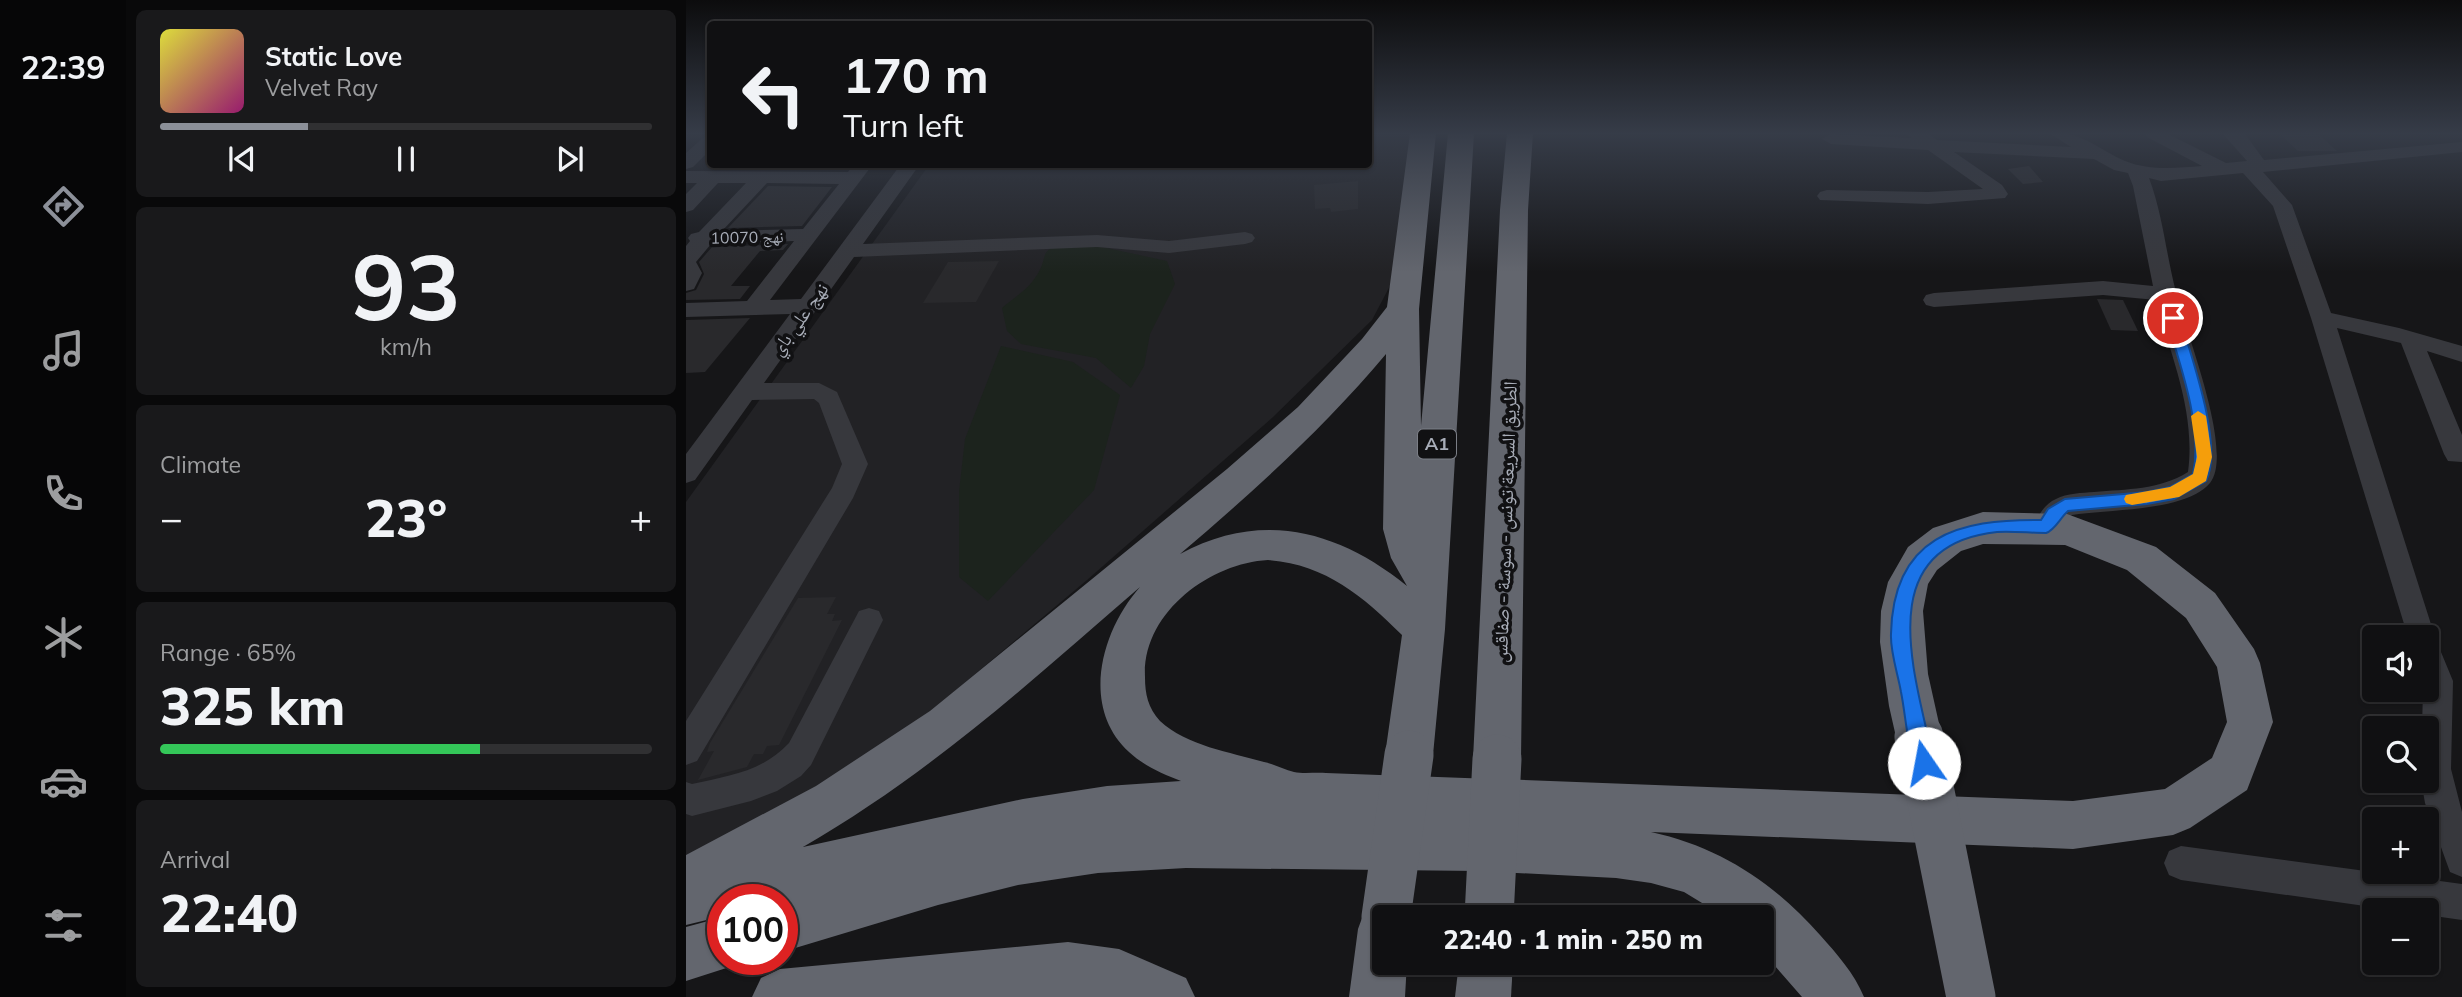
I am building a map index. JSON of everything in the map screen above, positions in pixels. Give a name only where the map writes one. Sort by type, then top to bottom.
[{"type":"highway","points":[[1418,180],[1403,309],[1404,539],[1410,558],[1427,579]]},
{"type":"highway","name":"A1","points":[[1388,905],[1424,629],[1457,180]]},
{"type":"highway","points":[[1514,210],[1516,180]]},
{"type":"highway","name":"الطريق السريعة تونس - سوسة - صفاقس","points":[[1490,905],[1514,210],[1530,180]]},
{"type":"highway","points":[[686,881],[750,851],[818,812],[881,772],[939,730],[1281,444],[1339,388],[1403,309]]},
{"type":"highway","points":[[686,899],[1023,823],[1107,810],[1298,795],[1495,803],[2102,825],[2157,816],[2185,806],[2228,775],[2244,755],[2251,714],[2249,692],[2232,648],[2204,608],[2168,574],[2095,538],[2046,527],[1997,526],[1955,536],[1936,545],[1912,577],[1904,595],[1899,636],[1919,737],[1972,997]]},
{"type":"highway","points":[[1298,795],[1173,755],[1156,746],[1131,719],[1121,685],[1122,667],[1134,631],[1155,599],[1182,573],[1215,555],[1247,546],[1279,545],[1330,558],[1364,574],[1424,629]]},
{"type":"highway","points":[[798,922],[1010,862],[1096,849],[1179,844],[1495,803],[1628,853],[1654,857],[1702,874],[1737,894],[1770,920],[1836,997]]},
{"type":"highway","points":[[686,954],[707,948]]},
{"type":"highway","points":[[780,997],[1068,969],[1119,976],[1167,997]]},
{"type":"highway","points":[[1377,997],[1379,975]]},
{"type":"highway","points":[[1483,997],[1485,975]]},
{"type":"street","points":[[686,206],[711,180]]},
{"type":"street","points":[[686,284],[691,273],[686,262],[696,238],[746,180]]},
{"type":"street","points":[[752,308],[853,180]]},
{"type":"street","name":"نهج علي باي","points":[[686,473],[900,180]]},
{"type":"street","points":[[1827,196],[1928,198],[1998,194],[1980,180]]},
{"type":"street","points":[[2046,527],[2054,514],[2065,506],[2174,493],[2200,477],[2204,457],[2194,388],[2166,294],[2147,198],[2140,180]]},
{"type":"street","points":[[2256,180],[2281,205],[2322,318],[2419,625]]},
{"type":"street","name":"نهج 10070","points":[[696,238],[808,235]]},
{"type":"street","points":[[850,251],[1097,241],[1170,247],[1245,238]]},
{"type":"street","points":[[1934,300],[2103,288],[2166,294]]},
{"type":"street","points":[[686,330],[695,310],[808,306]]},
{"type":"street","points":[[2322,318],[2462,354]]},
{"type":"street","points":[[2411,339],[2457,454]]},
{"type":"street","points":[[686,750],[844,491],[855,464],[829,398],[819,391],[745,392]]},
{"type":"street","points":[[686,798],[692,800],[772,780],[790,768],[800,754],[869,620]]},
{"type":"street","points":[[2439,702],[2435,769],[2442,803],[2462,860]]},
{"type":"street","points":[[2181,863],[2462,902]]},
{"type":"shaded area","points":[[919,180],[1411,180],[1402,263],[1372,320],[1273,417],[1087,580],[840,788],[686,855],[686,502]]},
{"type":"shaded area","points":[[1079,242],[1167,261],[1175,284],[1150,334],[1144,366],[1131,388],[1096,358],[1021,344],[1007,331],[1002,308],[1032,282],[1039,273],[1048,250]]},
{"type":"shaded area","points":[[1001,346],[1073,362],[1120,395],[1094,490],[988,601],[959,577],[959,492],[965,439]]},
{"type":"building","points":[[2019,180],[2041,180],[2043,182],[2023,184]]},
{"type":"building","points":[[1358,181],[1358,209],[1331,212],[1330,208],[1315,209],[1314,185]]},
{"type":"building","points":[[768,186],[832,187],[802,226],[728,228]]},
{"type":"building","points":[[788,244],[783,250],[760,251],[731,286],[750,286],[740,299],[686,300],[686,293],[696,290],[704,274],[699,262],[712,247]]},
{"type":"building","points":[[999,261],[976,302],[923,303],[948,262]]},
{"type":"building","points":[[2097,299],[2123,300],[2138,331],[2111,330]]},
{"type":"building","points":[[750,318],[705,372],[686,373],[686,320]]},
{"type":"building","points":[[836,597],[827,614],[835,614],[832,621],[842,620],[779,745],[767,746],[763,754],[754,754],[747,767],[698,780],[714,751],[707,752],[710,743],[798,598]]},
{"type":"slow traffic","points":[[2132,499],[2174,493],[2200,477],[2204,457],[2198,416]]},
{"type":"route","points":[[1924,763],[1899,636],[1904,595],[1912,577],[1936,545],[1955,536],[1997,526],[2046,527],[2054,514],[2065,506],[2080,502],[2147,498],[2174,493],[2200,477],[2204,457],[2194,388],[2173,318]]}]
